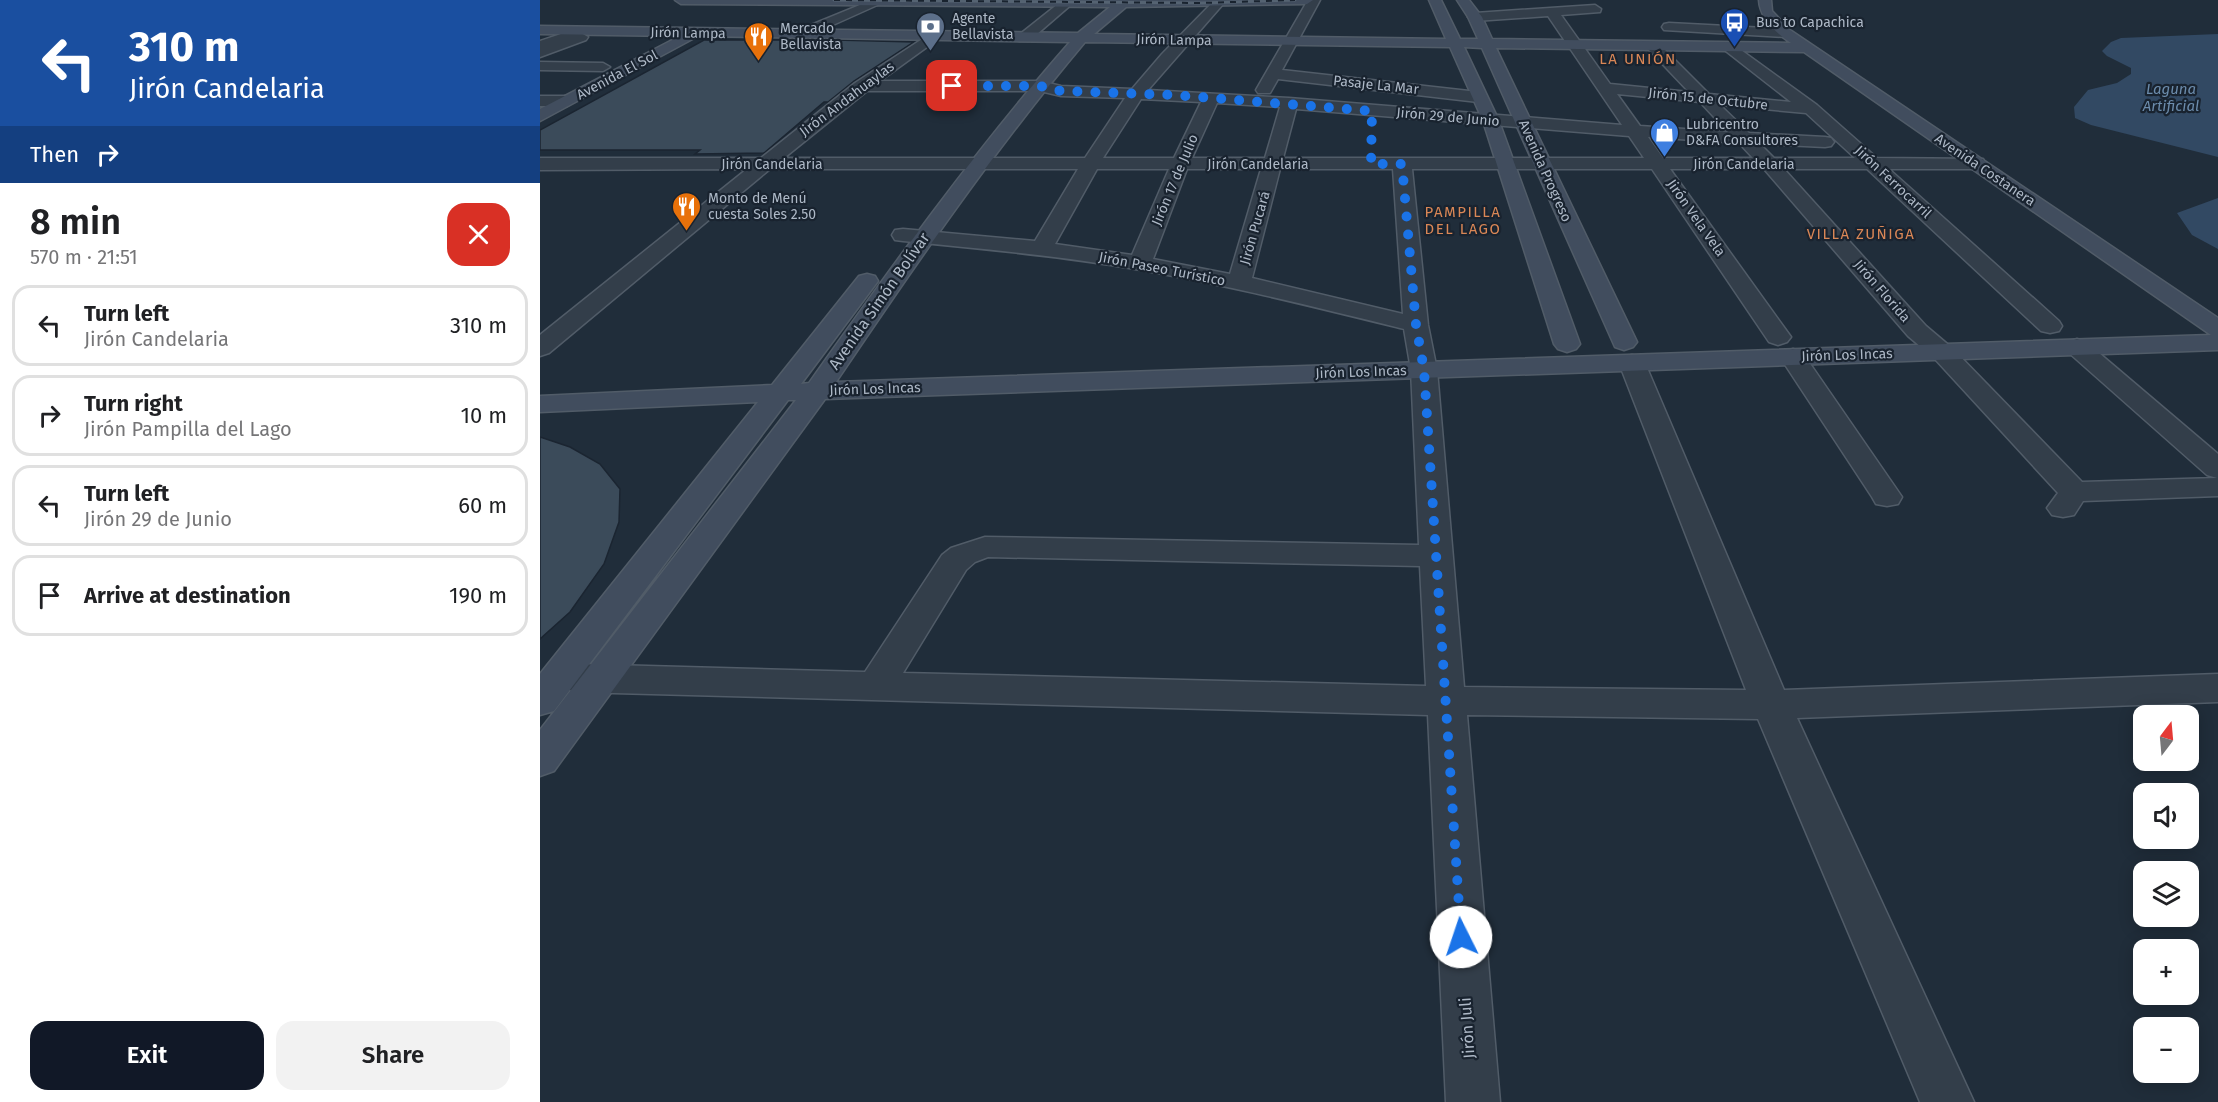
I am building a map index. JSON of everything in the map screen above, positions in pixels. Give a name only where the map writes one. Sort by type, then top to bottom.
[{"type":"street","points":[[681,0],[1067,3],[1218,3],[1307,0]]},
{"type":"street","name":"Avenida El Sol","points":[[540,101],[603,67],[739,0]]},
{"type":"street","name":"Avenida El Sol","points":[[540,116],[757,0]]},
{"type":"street","points":[[1256,101],[1275,74],[1314,0]]},
{"type":"street","name":"Avenida Progreso","points":[[1435,0],[1458,44],[1478,97],[1491,121],[1567,344]]},
{"type":"street","name":"Avenida Progreso","points":[[1463,0],[1475,17],[1628,353]]},
{"type":"street","name":"Avenida Costanera","points":[[1765,0],[1766,12],[1785,33],[2212,324]]},
{"type":"street","points":[[799,35],[878,2]]},
{"type":"street","name":"Avenida Simón Bolívar","points":[[540,760],[600,679],[807,382],[914,236],[957,164],[1074,38],[1118,2]]},
{"type":"street","points":[[1024,38],[1067,3]]},
{"type":"street","points":[[1041,249],[1091,164],[1137,93],[1218,3]]},
{"type":"street","points":[[1475,17],[1595,9]]},
{"type":"street","name":"Jirón Vela Vela","points":[[1552,12],[1638,132],[1887,497]]},
{"type":"street","points":[[1669,27],[1785,33]]},
{"type":"street","name":"Jirón Lampa","points":[[540,30],[694,34],[1808,48]]},
{"type":"street","name":"Jirón Andahuaylas","points":[[540,348],[763,164],[855,91],[933,36]]},
{"type":"street","points":[[540,46],[564,37],[581,37],[540,54]]},
{"type":"street","name":"Jirón Florida","points":[[1654,46],[1770,164],[1917,331],[1943,353],[2068,500],[2218,487]]},
{"type":"street","name":"Jirón Ferrocarril","points":[[1729,48],[1811,109],[2050,326]]},
{"type":"street","points":[[540,66],[603,67]]},
{"type":"street","name":"Pasaje La Mar","points":[[1275,74],[1478,97]]},
{"type":"street","name":"Jirón 15 de Octubre","points":[[1606,88],[1811,109]]},
{"type":"street","name":"Jirón 29 de Junio","points":[[855,91],[1137,93],[1290,103],[1638,132],[1851,144],[1874,143]]},
{"type":"street","name":"Avenida Simón Bolívar","points":[[549,689],[807,382],[885,258],[914,236],[979,164],[1026,91]]},
{"type":"street","name":"Jirón 17 de Julio","points":[[1140,263],[1180,164],[1211,98]]},
{"type":"street","points":[[540,101],[567,101]]},
{"type":"street","name":"Jirón Pucará","points":[[1239,284],[1290,103]]},
{"type":"street","name":"Jirón Juli","points":[[1372,111],[1372,137],[1386,164],[1420,349],[1473,1102]]},
{"type":"street","points":[[1921,143],[1944,143]]},
{"type":"street","name":"Jirón Candelaria","points":[[540,164],[1976,164]]},
{"type":"street","name":"Jirón Paseo Turístico","points":[[914,236],[1041,249],[1140,263],[1239,284],[1420,349]]},
{"type":"street","name":"Jirón Los Incas","points":[[1786,347],[1917,331],[2050,326],[2212,324]]},
{"type":"street","name":"Jirón Los Incas","points":[[1420,349],[1628,353],[1786,347],[1943,353],[2218,342]]},
{"type":"street","name":"Jirón Los Incas","points":[[540,404],[807,382],[1420,349],[1567,344],[1628,353]]},
{"type":"street","points":[[2077,347],[2218,469]]},
{"type":"street","points":[[1628,353],[1770,705],[1947,1102]]},
{"type":"street","name":"Jirón Los Incas","points":[[540,384],[807,382]]},
{"type":"street","points":[[876,686],[954,563],[963,555],[985,547],[1436,556]]},
{"type":"street","points":[[549,689],[600,679],[1445,701],[1770,705],[2218,687]]},
{"type":"water","name":"Laguna Artificial","points":[[2218,34],[2218,157],[2091,125],[2075,118],[2074,107],[2088,90],[2117,83],[2131,74],[2131,68],[2102,51],[2111,42],[2121,38]]},
{"type":"water","points":[[2218,198],[2218,249],[2192,235],[2177,213]]},
{"type":"building","points":[[704,40],[914,42],[854,81],[828,102],[824,102],[764,153],[695,154],[700,150],[540,150],[540,130]]},
{"type":"building","points":[[540,437],[570,447],[600,464],[620,489],[619,522],[604,564],[570,612],[540,639]]},
{"type":"railway","points":[[834,0],[1202,3],[1295,0]]},
{"type":"place","name":"Bus to Capachica","points":[[1735,48]]},
{"type":"place","name":"Agente Bellavista","points":[[931,52]]},
{"type":"place","name":"Mercado Bellavista","points":[[759,62]]},
{"type":"place","name":"Lubricentro D&FA Consultores","points":[[1665,158]]},
{"type":"place","name":"Monto de Menú cuesta Soles 2.50","points":[[687,232]]},
{"type":"district","name":"LA UNIÓN","points":[[1638,59]]},
{"type":"district","name":"PAMPILLA DEL LAGO","points":[[1463,220]]},
{"type":"district","name":"VILLA ZUÑIGA","points":[[1861,234]]},
{"type":"route","points":[[952,86],[1040,86],[1061,91],[1174,95],[1372,111],[1371,164],[1402,164],[1416,325],[1424,370],[1461,937]]}]
